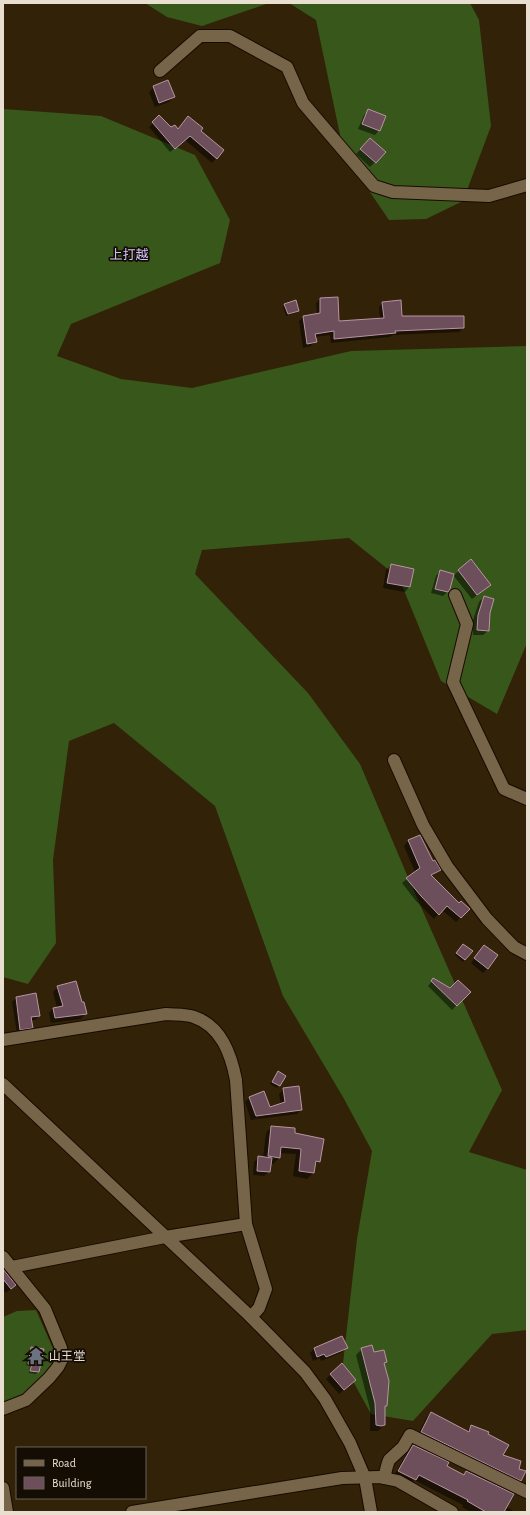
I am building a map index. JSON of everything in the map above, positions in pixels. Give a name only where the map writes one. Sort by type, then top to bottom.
[{"type":"street","points":[[160,71],[200,36],[230,36],[287,67],[303,103],[374,186],[393,192],[489,196],[527,185]]},
{"type":"street","points":[[455,595],[467,624],[452,682],[504,789],[527,799]]},
{"type":"street","points":[[394,760],[423,825],[447,866],[487,919],[514,947],[527,954]]},
{"type":"street","points":[[3,1040],[166,1014],[192,1016],[206,1022],[214,1029],[226,1046],[234,1066],[246,1224],[266,1290],[259,1308],[251,1317]]},
{"type":"street","points":[[3,1084],[299,1364],[312,1380],[343,1430],[365,1478],[371,1512]]},
{"type":"street","points":[[12,1267],[165,1237],[246,1224]]},
{"type":"street","points":[[3,1257],[45,1309],[61,1348],[62,1359],[58,1367],[49,1378],[26,1400],[3,1409]]},
{"type":"street","points":[[384,1478],[390,1460],[402,1447],[410,1435],[527,1492]]},
{"type":"street","points":[[132,1512],[342,1478],[384,1478],[398,1482],[452,1512]]},
{"type":"street","points":[[3,1488],[7,1512]]},
{"type":"green space","points":[[145,3],[269,3],[202,26],[167,17]]},
{"type":"green space","points":[[289,3],[470,3],[479,20],[491,126],[463,201],[426,219],[389,220],[344,154],[316,20]]},
{"type":"green space","points":[[3,109],[101,116],[195,155],[230,220],[220,263],[71,324],[57,356],[121,379],[192,388],[351,351],[527,346],[527,643],[497,714],[441,681],[399,578],[349,538],[202,550],[195,574],[308,693],[360,764],[410,882],[502,1090],[469,1152],[527,1170],[527,1330],[492,1334],[413,1421],[371,1414],[343,1363],[357,1239],[372,1151],[343,1097],[283,996],[215,806],[114,723],[69,741],[53,860],[56,943],[28,984],[3,977]]},
{"type":"green space","points":[[36,1310],[55,1353],[51,1366],[25,1396],[3,1404],[3,1317],[17,1311]]},
{"type":"building","points":[[168,80],[175,97],[159,103],[153,86]]},
{"type":"building","points":[[368,109],[386,116],[380,131],[362,124]]},
{"type":"building","points":[[159,115],[171,127],[175,125],[178,129],[188,116],[203,128],[201,131],[224,150],[217,159],[190,136],[175,149],[152,122]]},
{"type":"building","points":[[370,138],[386,152],[376,163],[360,149]]},
{"type":"building","points":[[338,297],[339,321],[384,318],[382,302],[401,300],[402,316],[464,316],[464,328],[395,331],[396,333],[334,339],[334,331],[315,334],[317,342],[307,344],[303,316],[320,313],[320,298]]},
{"type":"building","points":[[296,300],[299,311],[288,314],[284,304]]},
{"type":"building","points":[[471,559],[491,585],[477,595],[458,570]]},
{"type":"building","points":[[391,564],[414,569],[410,587],[387,583]]},
{"type":"building","points":[[440,570],[454,574],[448,592],[435,589]]},
{"type":"building","points":[[484,596],[494,599],[490,613],[489,631],[477,630],[478,615]]},
{"type":"building","points":[[420,835],[433,861],[435,860],[441,870],[431,875],[459,903],[461,901],[470,909],[461,918],[447,906],[439,915],[406,878],[420,868],[408,840]]},
{"type":"building","points":[[463,944],[473,951],[465,960],[456,953]]},
{"type":"building","points":[[484,945],[498,955],[488,969],[474,958]]},
{"type":"building","points":[[433,978],[450,988],[458,980],[471,992],[457,1006],[431,981]]},
{"type":"building","points":[[76,981],[87,1014],[55,1018],[53,1008],[63,1006],[57,986]]},
{"type":"building","points":[[36,993],[40,1016],[31,1017],[33,1028],[20,1030],[16,997]]},
{"type":"building","points":[[278,1071],[286,1076],[280,1086],[272,1082]]},
{"type":"building","points":[[299,1086],[302,1110],[256,1116],[249,1097],[264,1091],[270,1107],[285,1102],[283,1088]]},
{"type":"building","points":[[271,1126],[295,1128],[295,1133],[324,1139],[320,1162],[316,1161],[314,1173],[299,1171],[301,1149],[281,1147],[280,1158],[268,1156]]},
{"type":"building","points":[[258,1156],[272,1158],[270,1172],[257,1171]]},
{"type":"building","points":[[3,1269],[16,1285],[11,1289],[3,1279]]},
{"type":"building","points":[[342,1336],[348,1348],[326,1357],[324,1354],[317,1357],[314,1348]]},
{"type":"building","points":[[372,1345],[374,1352],[384,1350],[387,1362],[384,1363],[389,1381],[387,1406],[385,1406],[385,1425],[381,1426],[376,1425],[375,1403],[361,1348]]},
{"type":"building","name":"山王堂","points":[[31,1347],[44,1349],[39,1372],[30,1371],[32,1364],[28,1364]]},
{"type":"building","points":[[342,1363],[356,1380],[344,1390],[330,1374]]},
{"type":"building","points":[[431,1412],[469,1432],[471,1425],[489,1432],[488,1434],[509,1445],[503,1455],[521,1461],[519,1469],[526,1471],[521,1481],[421,1432]]},
{"type":"building","points":[[413,1445],[449,1462],[447,1466],[464,1475],[466,1471],[514,1494],[504,1512],[486,1512],[467,1501],[468,1500],[419,1475],[416,1480],[398,1471]]},
{"type":"place","name":"山王堂","points":[[36,1356]]},
{"type":"district","name":"上打越","points":[[129,255]]}]
